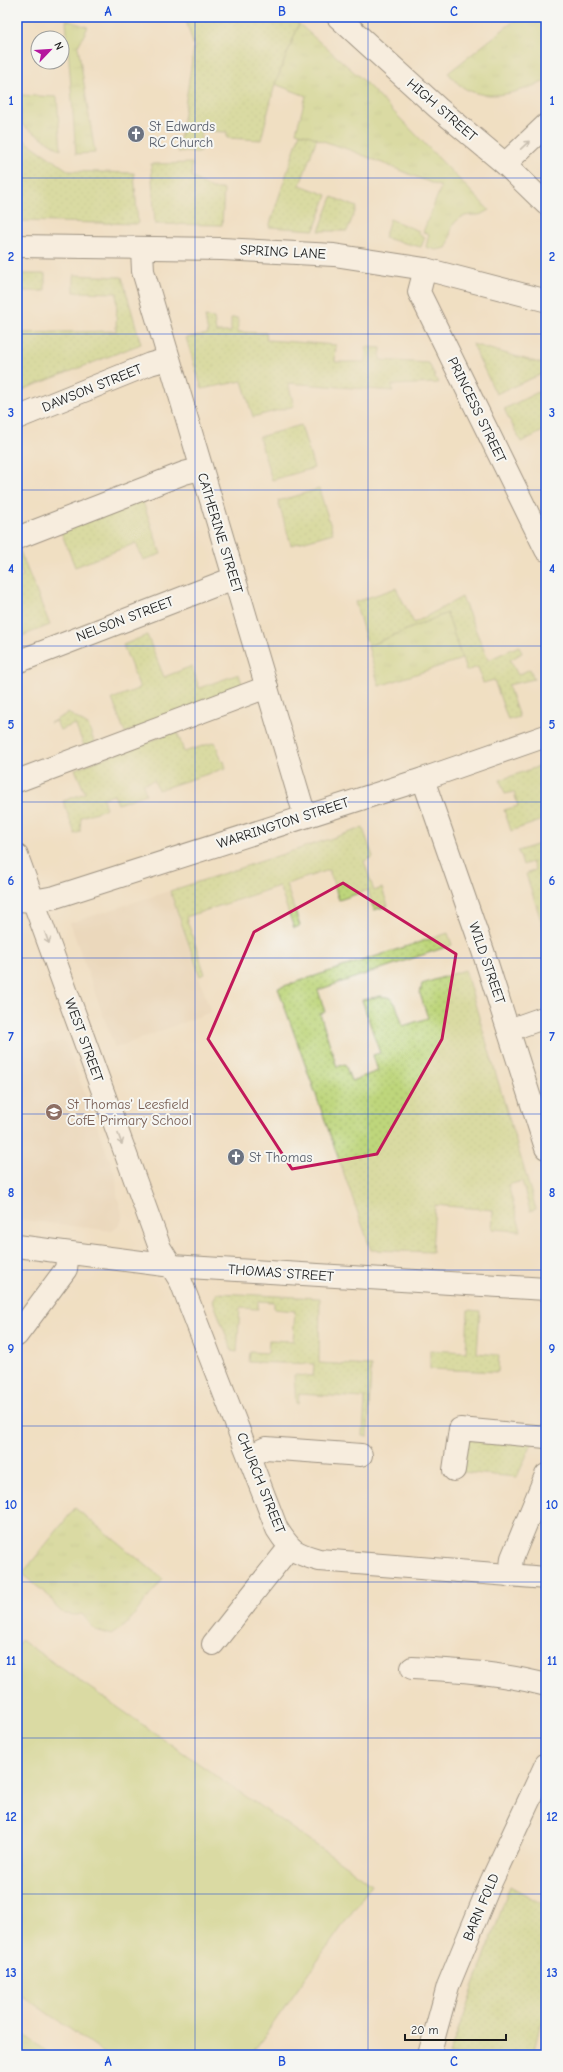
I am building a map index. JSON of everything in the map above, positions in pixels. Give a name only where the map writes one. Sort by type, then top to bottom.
[{"type":"street","name":"HIGH STREET","points":[[338,17],[438,108],[505,164],[545,201]]},
{"type":"street","points":[[505,164],[546,125]]},
{"type":"street","name":"SPRING LANE","points":[[17,246],[222,249],[334,255],[425,269],[544,300]]},
{"type":"street","name":"CATHERINE STREET","points":[[142,249],[142,271],[305,816]]},
{"type":"street","name":"PRINCESS STREET","points":[[425,269],[419,292],[546,550]]},
{"type":"street","name":"DAWSON STREET","points":[[17,418],[150,364],[168,359]]},
{"type":"street","points":[[17,538],[184,473],[200,469]]},
{"type":"street","name":"NELSON STREET","points":[[17,662],[234,578]]},
{"type":"street","points":[[17,781],[266,687]]},
{"type":"street","name":"WARRINGTON STREET","points":[[25,900],[55,897],[305,816],[423,780],[546,736]]},
{"type":"street","name":"WILD STREET","points":[[423,780],[509,1030],[546,1148]]},
{"type":"street","name":"WEST STREET","points":[[17,856],[25,900],[160,1248],[172,1266]]},
{"type":"street","points":[[509,1030],[546,1017]]},
{"type":"street","name":"THOMAS STREET","points":[[17,1246],[172,1266],[546,1289]]},
{"type":"street","points":[[17,1335],[66,1269],[68,1253]]},
{"type":"street","name":"CHURCH STREET","points":[[172,1266],[185,1292],[277,1530],[289,1548],[303,1556],[319,1560],[546,1578]]},
{"type":"street","points":[[454,1470],[460,1429],[546,1437]]},
{"type":"street","points":[[249,1456],[266,1448],[361,1455]]},
{"type":"street","points":[[510,1576],[512,1558],[546,1475]]},
{"type":"street","points":[[213,1644],[289,1548]]},
{"type":"street","points":[[412,1668],[463,1671],[518,1677],[546,1685]]},
{"type":"street","name":"BARN FOLD","points":[[429,2055],[448,1986],[491,1882],[546,1764]]},
{"type":"highlighted area","points":[[343,883],[456,954],[442,1039],[377,1154],[292,1169],[208,1039],[254,932]]},
{"type":"shaded area","points":[[169,891],[211,1012],[115,1048],[70,923]]},
{"type":"shaded area","name":"St Thomas' Leesfield CofE Primary School","points":[[65,1041],[116,1177],[117,1195],[122,1213],[122,1220],[119,1226],[112,1231],[17,1219],[17,1048]]},
{"type":"green space","points":[[185,17],[290,17],[299,24],[275,84],[261,140],[227,138],[227,132],[201,131],[200,152],[178,152],[194,47]]},
{"type":"green space","points":[[519,17],[546,17],[546,81],[516,92],[484,95],[462,87],[448,73]]},
{"type":"green space","points":[[66,20],[88,27],[78,46],[95,153],[76,154],[70,70],[70,30],[67,30]]},
{"type":"green space","points":[[299,24],[361,78],[489,210],[479,215],[461,217],[458,219],[453,225],[449,243],[446,248],[436,250],[426,247],[429,234],[423,232],[441,187],[350,150],[296,132],[306,96],[275,84]]},
{"type":"green space","points":[[20,95],[57,97],[61,150],[22,125]]},
{"type":"green space","points":[[300,133],[317,138],[300,185],[327,195],[314,230],[269,227]]},
{"type":"green space","points":[[18,136],[69,171],[134,173],[138,224],[19,221]]},
{"type":"green space","points":[[192,163],[192,177],[212,189],[224,189],[222,225],[155,224],[151,164]]},
{"type":"green space","points":[[332,197],[357,207],[347,231],[319,231]]},
{"type":"green space","points":[[390,219],[419,231],[419,234],[425,237],[421,247],[384,238]]},
{"type":"green space","points":[[17,274],[45,274],[45,291],[17,291]]},
{"type":"green space","points":[[74,275],[122,277],[141,344],[17,392],[17,333],[116,331],[117,293],[74,292]]},
{"type":"green space","points":[[205,317],[214,318],[216,332],[231,332],[231,318],[238,318],[238,332],[266,333],[267,340],[336,345],[335,362],[365,362],[366,347],[381,348],[380,360],[429,363],[438,383],[392,385],[393,391],[288,383],[294,406],[253,417],[242,381],[202,389],[186,338],[208,334]]},
{"type":"green space","points":[[472,344],[543,364],[546,362],[546,383],[542,374],[496,394]]},
{"type":"green space","points":[[546,388],[546,437],[543,431],[521,442],[504,409]]},
{"type":"green space","points":[[301,425],[314,468],[272,480],[259,437]]},
{"type":"green space","points":[[319,489],[333,533],[291,545],[278,501]]},
{"type":"green space","points":[[142,499],[161,554],[143,560],[136,543],[75,567],[61,532]]},
{"type":"green space","points":[[19,549],[50,625],[17,638],[17,622],[22,620],[17,607],[17,579],[23,576],[17,562],[17,550]]},
{"type":"green space","points":[[396,588],[414,623],[462,597],[488,660],[519,646],[522,653],[510,660],[518,675],[530,669],[534,679],[508,685],[519,717],[508,720],[494,680],[483,683],[478,667],[466,671],[447,613],[368,646],[355,602]]},
{"type":"green space","points":[[447,613],[462,659],[379,686],[368,646]]},
{"type":"green space","points":[[147,635],[164,677],[192,666],[199,688],[239,674],[243,687],[125,733],[112,699],[140,688],[123,645]]},
{"type":"green space","points":[[68,713],[88,725],[95,744],[85,748],[75,724],[60,730],[56,721],[50,723]]},
{"type":"green space","points":[[177,731],[184,752],[215,742],[222,762],[224,761],[226,768],[158,790],[154,780],[143,784],[146,794],[118,804],[114,795],[103,798],[106,809],[81,817],[80,832],[75,834],[63,801],[85,793],[75,769]]},
{"type":"green space","points":[[543,765],[546,775],[546,819],[511,831],[504,810],[518,806],[514,792],[505,794],[500,780]]},
{"type":"green space","points":[[363,828],[373,857],[364,861],[374,891],[382,888],[388,906],[374,910],[368,890],[339,900],[329,870],[286,884],[300,926],[294,928],[279,886],[186,917],[205,974],[200,976],[170,891]]},
{"type":"green space","points":[[546,842],[546,936],[526,874],[535,870],[532,862],[523,865],[518,851]]},
{"type":"green space","points":[[448,933],[452,945],[318,990],[325,1012],[320,1014],[337,1067],[345,1064],[351,1081],[378,1071],[373,1055],[380,1053],[362,1000],[381,996],[391,998],[396,1005],[403,1026],[428,1018],[420,994],[422,984],[465,970],[536,1209],[530,1211],[522,1181],[508,1185],[521,1231],[492,1229],[493,1210],[435,1205],[432,1252],[371,1250],[278,988]]},
{"type":"green space","points":[[217,1293],[320,1298],[319,1363],[371,1366],[368,1437],[363,1436],[365,1398],[299,1394],[298,1404],[296,1404],[294,1375],[313,1376],[314,1364],[249,1362],[250,1352],[268,1353],[269,1340],[293,1341],[295,1311],[274,1309],[274,1302],[258,1301],[258,1309],[240,1308],[237,1352],[232,1351],[213,1301]]},
{"type":"green space","points":[[468,1310],[480,1311],[477,1353],[499,1355],[498,1372],[430,1369],[430,1350],[466,1352]]},
{"type":"green space","points":[[464,1436],[532,1443],[517,1477],[461,1472]]},
{"type":"green space","points":[[75,1508],[163,1579],[126,1625],[111,1635],[95,1630],[82,1614],[64,1614],[56,1607],[50,1597],[22,1574]]},
{"type":"green space","points":[[21,1640],[372,1884],[251,2055],[107,2055],[17,1992],[17,1645]]},
{"type":"green space","points":[[510,1886],[546,1906],[546,2014],[540,2025],[533,2055],[449,2055]]},
{"type":"green space","points":[[17,2029],[50,2055],[17,2055]]},
{"type":"place","name":"St Edwards RC Church","points":[[136,134]]},
{"type":"place","name":"St Thomas' Leesfield CofE Primary School","points":[[54,1112]]},
{"type":"place","name":"St Thomas","points":[[236,1157]]}]
